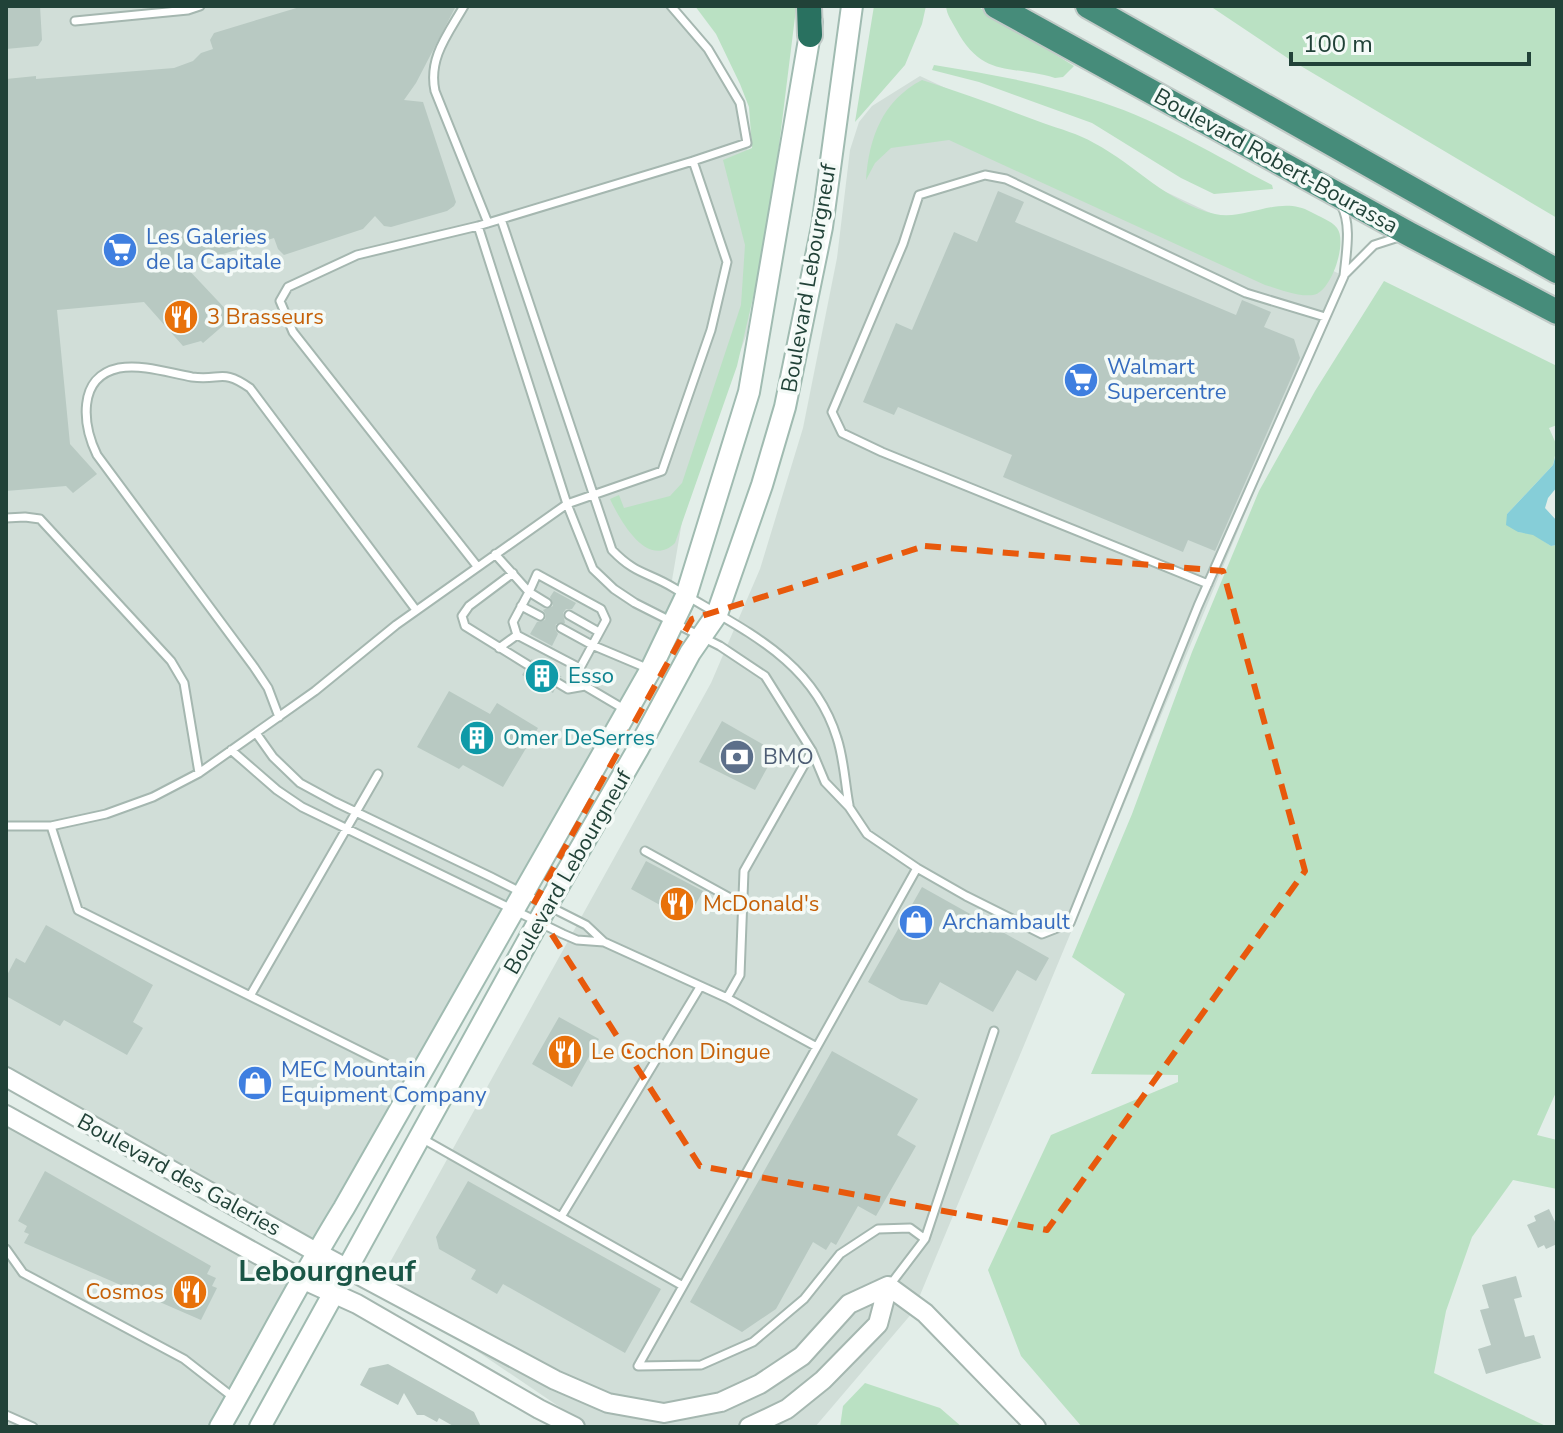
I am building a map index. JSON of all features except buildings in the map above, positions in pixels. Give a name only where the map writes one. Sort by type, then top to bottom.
[{"type":"highway","points":[[810,35],[811,6]]},
{"type":"highway","name":"Boulevard Robert-Bourassa","points":[[996,6],[1329,191],[1557,312]]},
{"type":"highway","name":"Boulevard Robert-Bourassa","points":[[1088,6],[1557,271]]},
{"type":"main road","name":"Boulevard Lebourgneuf","points":[[260,1427],[542,914],[700,636],[717,614],[762,485],[785,407],[822,227],[852,6]]},
{"type":"main road","name":"Boulevard Lebourgneuf","points":[[220,1427],[304,1280],[316,1252],[418,1080],[628,711],[686,596],[749,392],[810,35]]},
{"type":"street","name":"Boulevard des Galeries","points":[[6,1077],[316,1252],[555,1380],[608,1403],[664,1413],[721,1402],[760,1384],[802,1356],[849,1304],[888,1286]]},
{"type":"street","name":"Boulevard des Galeries","points":[[6,1115],[304,1280],[357,1304],[575,1427]]},
{"type":"street","points":[[749,1427],[787,1409],[823,1380],[878,1324],[888,1286],[925,1313],[1036,1427]]},
{"type":"lane","points":[[75,21],[148,10],[188,10],[200,6]]},
{"type":"lane","points":[[464,6],[436,56],[432,75],[435,91],[488,223]]},
{"type":"lane","points":[[477,566],[293,332],[280,301],[288,287],[357,255],[478,226],[747,143],[740,103],[708,49],[671,6]]},
{"type":"lane","points":[[6,826],[51,826],[106,814],[153,797],[199,773],[315,691],[416,610],[567,504],[662,471],[711,330],[727,262],[693,161]]},
{"type":"lane","points":[[1208,584],[842,433],[832,412],[903,244],[919,195],[985,175],[1006,179],[1246,293],[1325,317]]},
{"type":"lane","points":[[478,226],[567,504],[593,569],[635,603],[674,621],[765,676],[812,751],[825,782],[849,807],[867,834],[917,868],[1042,934],[1070,923],[1208,584],[1344,276],[1347,249],[1345,215],[1343,207],[1329,191]]},
{"type":"lane","points":[[501,219],[612,550],[626,565],[686,596],[775,649],[810,683],[837,738],[849,807]]},
{"type":"lane","points":[[1344,276],[1374,245],[1409,234]]},
{"type":"lane","points":[[279,717],[268,688],[254,667],[97,455],[89,439],[85,418],[88,392],[100,376],[117,368],[142,367],[203,378],[234,376],[250,388],[416,610]]},
{"type":"lane","points":[[6,518],[40,519],[171,661],[184,683],[199,773]]},
{"type":"lane","points":[[495,554],[529,592],[547,603]]},
{"type":"lane","points":[[513,573],[469,606],[462,616],[465,626],[528,665]]},
{"type":"lane","points":[[580,668],[517,635],[513,622],[537,574],[601,609],[606,620],[580,668],[585,686]]},
{"type":"lane","points":[[521,606],[540,616]]},
{"type":"lane","points":[[569,615],[599,632]]},
{"type":"lane","points":[[561,628],[592,645],[651,669]]},
{"type":"lane","points":[[499,648],[517,635]]},
{"type":"lane","points":[[558,683],[568,689],[585,686],[628,711]]},
{"type":"lane","points":[[256,733],[273,757],[300,783],[519,903],[542,914],[586,925],[604,942],[727,998],[815,1046]]},
{"type":"lane","points":[[231,750],[302,807],[542,914],[577,940],[604,942]]},
{"type":"lane","points":[[727,998],[740,975],[744,871],[812,751]]},
{"type":"lane","points":[[250,996],[378,774]]},
{"type":"lane","points":[[51,826],[78,910],[418,1080]]},
{"type":"lane","points":[[645,851],[743,905]]},
{"type":"lane","points":[[917,868],[638,1366],[701,1365],[753,1342],[804,1299],[840,1254],[878,1229],[910,1228],[925,1239]]},
{"type":"lane","points":[[561,1217],[700,987]]},
{"type":"lane","points":[[888,1286],[925,1239],[994,1031]]},
{"type":"lane","points":[[420,1138],[683,1286]]},
{"type":"lane","points":[[6,1249],[23,1273],[184,1359],[236,1400]]},
{"type":"lane","points":[[6,1415],[33,1427]]},
{"type":"highlighted area","points":[[925,546],[1223,571],[1305,871],[1047,1230],[700,1166],[533,905],[692,619]]},
{"type":"shaded area","points":[[6,6],[671,6],[708,49],[740,103],[747,143],[756,269],[747,333],[686,498],[671,586],[686,596],[316,1252],[6,1077]]},
{"type":"shaded area","points":[[920,76],[1344,276],[913,1312],[815,1427],[589,1427],[378,1284],[711,683],[760,569],[803,428],[837,258],[850,150],[859,122],[872,106]]},
{"type":"shaded area","points":[[6,1112],[304,1280],[220,1427],[6,1427]]},
{"type":"green space","points":[[695,6],[796,6],[796,9],[768,234],[737,366],[675,543],[665,550],[654,550],[636,539],[620,519],[610,499],[619,495],[624,508],[670,496],[682,483],[741,305],[745,245],[723,160],[752,148],[749,107],[716,34]]},
{"type":"green space","points":[[874,6],[926,6],[905,65],[855,122]]},
{"type":"green space","points":[[946,6],[977,6],[1074,66],[1063,77],[1055,78],[987,63],[966,45]]},
{"type":"green space","points":[[1210,6],[1557,6],[1557,218],[1289,59]]},
{"type":"green space","points":[[934,65],[1039,85],[1124,110],[1188,140],[1272,185],[1273,189],[1214,194],[1181,178],[1092,123],[979,82],[932,70]]},
{"type":"green space","points":[[922,80],[1082,137],[1167,193],[1198,209],[1227,215],[1287,206],[1311,212],[1332,223],[1340,235],[1339,255],[1331,277],[1320,292],[1313,295],[1295,294],[1265,285],[949,140],[891,148],[875,163],[866,180],[870,150],[880,122],[897,99]]},
{"type":"green space","points":[[1384,281],[1557,366],[1557,425],[1549,428],[1557,446],[1553,465],[1507,514],[1518,532],[1533,534],[1551,546],[1557,545],[1557,1090],[1537,1135],[1557,1140],[1557,1189],[1513,1180],[1472,1237],[1446,1311],[1434,1373],[1548,1427],[1082,1427],[1021,1356],[988,1270],[1051,1135],[1178,1082],[1178,1075],[1091,1074],[1125,994],[1072,957],[1132,814],[1192,652],[1259,491],[1315,391]]},
{"type":"green space","points":[[865,1383],[940,1408],[962,1427],[840,1427],[843,1406]]},
{"type":"water","points":[[1557,450],[1557,487],[1545,508],[1557,521],[1557,545],[1551,546],[1506,525],[1507,514],[1553,465]]},
{"type":"place","name":"Les Galeries de la Capitale","points":[[120,250]]},
{"type":"place","name":"3 Brasseurs","points":[[181,317]]},
{"type":"place","name":"Walmart Supercentre","points":[[1081,380]]},
{"type":"place","name":"Esso","points":[[542,676]]},
{"type":"place","name":"Omer DeSerres","points":[[477,738]]},
{"type":"place","name":"BMO","points":[[737,757]]},
{"type":"place","name":"McDonald's","points":[[677,904]]},
{"type":"place","name":"Archambault","points":[[916,922]]},
{"type":"place","name":"Le Cochon Dingue","points":[[565,1052]]},
{"type":"place","name":"MEC Mountain Equipment Company","points":[[255,1083]]},
{"type":"place","name":"Cosmos","points":[[190,1292]]},
{"type":"district","name":"Lebourgneuf","points":[[327,1271]]}]
